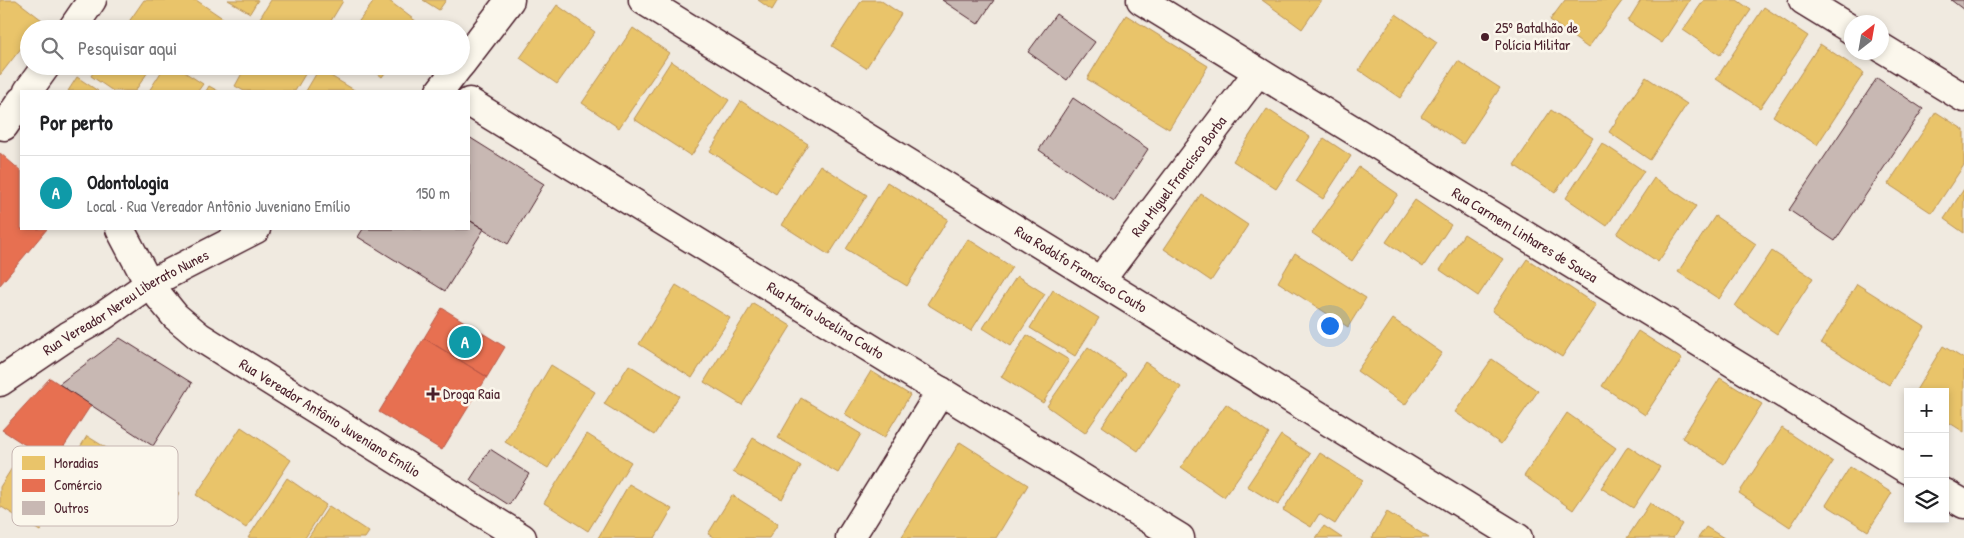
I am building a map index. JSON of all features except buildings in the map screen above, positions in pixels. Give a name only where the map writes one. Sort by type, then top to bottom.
[{"type":"street","points":[[78,20],[92,0]]},
{"type":"street","points":[[470,54],[510,0]]},
{"type":"street","name":"Rua Rodolfo Francisco Couto","points":[[643,0],[1518,538]]},
{"type":"street","name":"Rua Carmem Linhares de Souza","points":[[1141,0],[1904,468]]},
{"type":"street","points":[[1803,0],[1844,25]]},
{"type":"street","points":[[1889,52],[1964,98]]},
{"type":"street","name":"Rua Miguel Francisco Borba","points":[[1100,281],[1258,72]]},
{"type":"street","points":[[29,90],[40,75]]},
{"type":"street","points":[[8,130],[20,103]]},
{"type":"street","name":"Rua Maria Jocelina Couto","points":[[470,103],[1180,538]]},
{"type":"street","name":"Rua Vereador Antônio Juveniano Emílio","points":[[121,230],[149,284],[175,316],[200,337],[522,538]]},
{"type":"street","name":"Rua Vereador Nereu Liberato Nunes","points":[[0,382],[149,284],[254,230]]},
{"type":"street","points":[[850,538],[941,392]]},
{"type":"street","points":[[1949,495],[1964,504]]},
{"type":"place","name":"25º Batalhão de Polícia Militar","points":[[1485,37]]},
{"type":"place","name":"Odontologia","points":[[465,342]]},
{"type":"place","name":"Droga Raia","points":[[433,394]]}]
